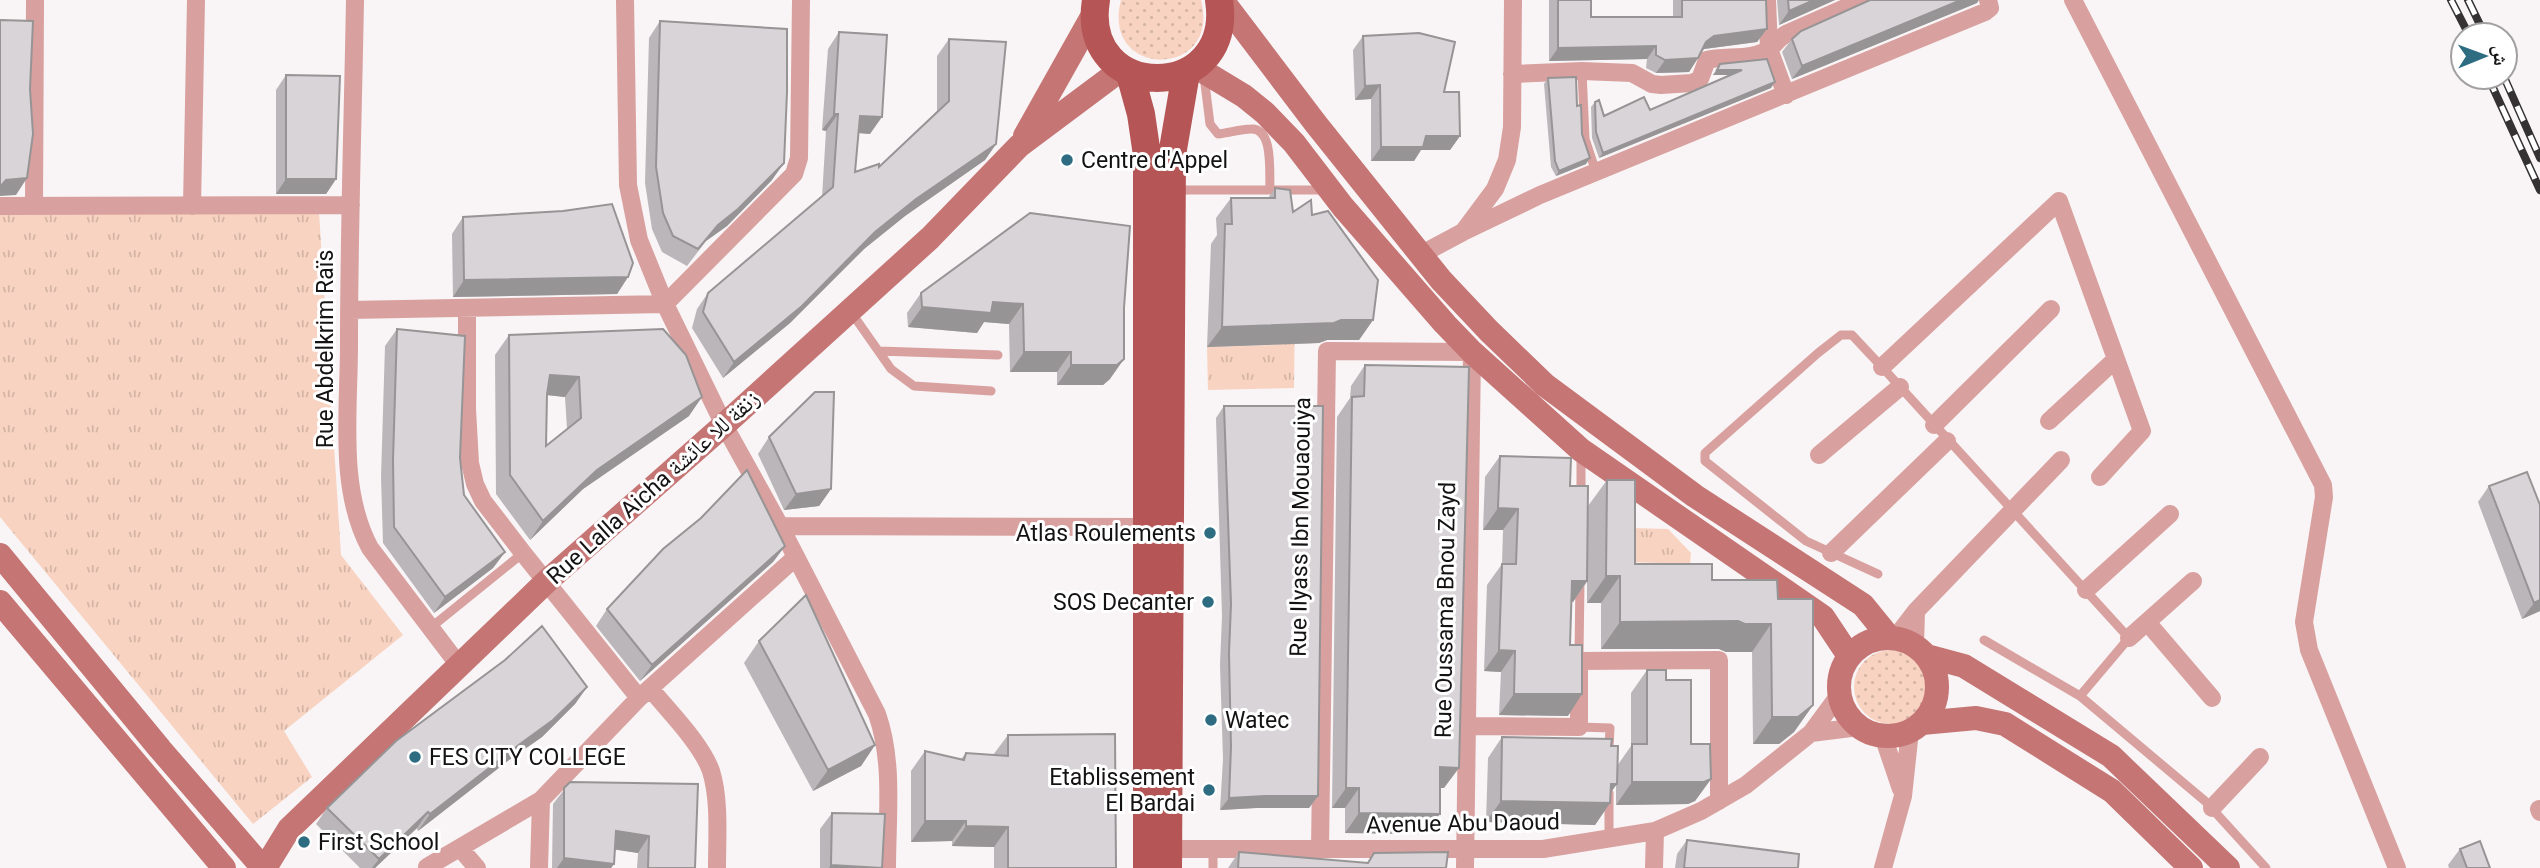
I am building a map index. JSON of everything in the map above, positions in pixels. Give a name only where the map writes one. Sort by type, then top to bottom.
[{"type":"main road","points":[[1168,858],[1172,155],[1195,71],[1205,60],[1217,35],[1220,0]]},
{"type":"main road","points":[[1095,7],[1094,28],[1100,43],[1107,55],[1126,71],[1165,79],[1195,71]]},
{"type":"main road","points":[[1126,71],[1141,114],[1147,155],[1147,868]]},
{"type":"street","points":[[34,206],[36,0]]},
{"type":"street","points":[[192,206],[196,0]]},
{"type":"street","name":"Rue Abdelkrim Raïs","points":[[355,0],[349,310],[349,467],[352,503],[359,529],[370,548],[458,664]]},
{"type":"street","points":[[625,0],[628,185],[639,240],[664,304],[724,425],[780,526],[877,714],[887,759],[887,868]]},
{"type":"street","points":[[349,310],[664,304],[793,174],[799,158],[801,0]]},
{"type":"street","points":[[1220,0],[1420,255],[1489,331],[1545,385],[1695,496],[1863,605],[1907,644],[1936,676],[1937,698],[1931,712],[1916,727],[1903,796],[1883,868]]},
{"type":"street","points":[[1463,232],[1495,189],[1507,160],[1512,127],[1513,0]]},
{"type":"street","points":[[1767,0],[1769,49],[1786,94]]},
{"type":"street","points":[[1512,74],[1582,71],[1632,73],[1652,84],[1692,83],[1700,79],[1707,60],[1752,55],[1769,49],[1776,40],[1827,8],[1863,0]]},
{"type":"street","points":[[1420,255],[1539,195],[1985,12],[1990,8],[1989,0]]},
{"type":"street","points":[[2073,0],[2323,485],[2324,497],[2304,622],[2306,636],[2309,650],[2397,868]]},
{"type":"street","name":"Rue Lalla Aicha زنقة للا عائشة","points":[[1019,145],[1095,7]]},
{"type":"street","name":"Rue Lalla Aicha زنقة للا عائشة","points":[[222,868],[259,862],[289,829],[458,664],[930,237],[1019,145],[1126,71]]},
{"type":"street","points":[[1195,71],[1244,96],[1260,121],[1294,143],[1330,190],[1472,352],[1581,450],[1823,617],[1849,656]]},
{"type":"street","points":[[1881,366],[2059,201],[2141,431],[2100,477]]},
{"type":"street","points":[[0,206],[351,205]]},
{"type":"street","points":[[467,308],[467,409],[470,463],[475,484],[483,501],[546,582],[696,746],[710,771],[715,793],[717,868]]},
{"type":"street","points":[[1934,425],[2050,309]]},
{"type":"street","name":"Rue Ilyass Ibn Mouaouiya","points":[[1320,849],[1327,351],[1472,352]]},
{"type":"street","name":"Rue Oussama Bnou Zayd","points":[[1465,859],[1472,352]]},
{"type":"street","points":[[2049,421],[2116,359]]},
{"type":"street","points":[[1819,454],[1900,387]]},
{"type":"street","points":[[1831,553],[1947,440]]},
{"type":"street","points":[[1907,644],[1916,611],[2061,460]]},
{"type":"street","points":[[2086,590],[2170,514]]},
{"type":"street","points":[[780,526],[1147,527]]},
{"type":"street","points":[[0,555],[160,749],[259,862]]},
{"type":"street","points":[[427,867],[541,800],[645,693],[796,557]]},
{"type":"street","points":[[2129,638],[2193,581]]},
{"type":"street","points":[[4,615],[222,868]]},
{"type":"street","points":[[2147,622],[2212,698]]},
{"type":"street","points":[[2191,868],[2112,791],[2005,724],[1976,718],[1916,727],[1897,736],[1870,733],[1858,727],[1850,718],[1839,695],[1842,668],[1849,656],[1874,639],[1907,644],[1964,666],[2111,756],[2228,868]]},
{"type":"street","points":[[1468,726],[1579,727],[1579,661],[1719,660],[1719,801]]},
{"type":"street","name":"Avenue Abu Daoud","points":[[1168,858],[1213,849],[1320,849],[1465,859],[1655,831],[1746,785],[1811,733],[1839,695]]},
{"type":"street","points":[[1811,733],[1858,727]]},
{"type":"street","points":[[1883,736],[1903,796]]},
{"type":"street","points":[[2212,808],[2260,757]]},
{"type":"street","points":[[539,868],[541,800]]},
{"type":"street","points":[[1654,868],[1655,831]]},
{"type":"street","points":[[460,848],[477,868]]},
{"type":"lane","points":[[1195,71],[1210,124],[1218,134],[1260,121],[1267,141],[1270,190]]},
{"type":"lane","points":[[1582,71],[1585,139],[1596,172]]},
{"type":"lane","points":[[1172,190],[1330,190]]},
{"type":"lane","points":[[849,311],[891,369],[914,386],[991,391]]},
{"type":"lane","points":[[1878,575],[1806,541],[1705,461],[1704,453],[1841,335],[1852,335],[2129,638],[2080,696]]},
{"type":"lane","points":[[879,351],[998,355]]},
{"type":"lane","points":[[1581,450],[1581,502]]},
{"type":"lane","points":[[429,629],[523,553]]},
{"type":"lane","points":[[1579,661],[1580,569]]},
{"type":"lane","points":[[1984,640],[2080,696],[2212,808],[2266,868]]},
{"type":"lane","points":[[1579,727],[1609,728],[1609,756]]},
{"type":"lane","points":[[1609,783],[1609,839]]},
{"type":"lane","points":[[1213,849],[1213,868]]},
{"type":"green space","points":[[1121,0],[1201,0],[1203,26],[1194,45],[1179,56],[1161,60],[1143,56],[1128,45],[1119,26]]},
{"type":"green space","points":[[0,211],[319,212],[341,555],[403,635],[284,731],[312,777],[253,824],[0,517]]},
{"type":"green space","points":[[1295,310],[1294,388],[1208,390],[1207,347],[1275,345],[1275,311]]},
{"type":"green space","points":[[1632,528],[1668,529],[1691,553],[1690,564],[1630,562]]},
{"type":"green space","points":[[1891,650],[1912,656],[1922,666],[1928,687],[1922,708],[1912,718],[1891,724],[1870,718],[1860,708],[1854,687],[1860,666],[1870,656]]},
{"type":"building","points":[[1558,0],[1591,0],[1591,17],[1682,17],[1682,0],[1766,0],[1767,29],[1714,36],[1706,42],[1698,58],[1665,60],[1656,55],[1656,46],[1558,48]]},
{"type":"building","points":[[1788,0],[1814,0],[1789,11]]},
{"type":"building","points":[[1870,0],[1961,0],[1802,66],[1792,39],[1801,31]]},
{"type":"building","points":[[0,20],[33,21],[30,89],[33,134],[27,178],[6,180],[1,186],[0,186]]},
{"type":"building","points":[[660,21],[787,29],[784,163],[718,225],[698,249],[673,236],[663,213],[656,167]]},
{"type":"building","points":[[839,32],[887,35],[882,117],[860,116],[855,172],[879,164],[879,167],[949,101],[949,39],[1006,42],[996,144],[916,199],[875,232],[802,306],[734,362],[703,312],[708,293],[833,187],[838,114],[834,114]]},
{"type":"building","points":[[1419,33],[1455,42],[1444,92],[1459,92],[1460,136],[1426,136],[1423,147],[1381,147],[1380,85],[1365,86],[1363,36]]},
{"type":"building","points":[[1767,59],[1775,82],[1603,153],[1596,132],[1595,102],[1599,100],[1604,116],[1644,97],[1650,110],[1742,70],[1717,70],[1720,64]]},
{"type":"building","points":[[286,75],[340,76],[336,179],[286,179]]},
{"type":"building","points":[[1576,77],[1577,106],[1581,105],[1582,134],[1590,158],[1559,171],[1555,161],[1548,78]]},
{"type":"building","points":[[1275,188],[1290,190],[1293,212],[1311,200],[1312,215],[1328,211],[1378,280],[1373,320],[1222,327],[1225,224],[1232,224],[1231,198],[1275,198]]},
{"type":"building","points":[[612,204],[633,263],[628,277],[464,280],[463,217],[563,211]]},
{"type":"building","points":[[1030,213],[1130,226],[1124,308],[1124,359],[1117,365],[1071,365],[1071,352],[1024,352],[1023,304],[993,302],[991,313],[922,307],[921,293]]},
{"type":"building","points":[[397,329],[465,336],[460,458],[464,495],[505,552],[445,597],[394,527]]},
{"type":"building","points":[[663,329],[686,355],[702,397],[597,470],[543,521],[510,475],[509,335]],"holes":[[[550,375],[579,377],[581,418],[546,446]]]},
{"type":"building","points":[[1365,365],[1469,367],[1459,768],[1440,767],[1440,814],[1359,813],[1359,788],[1346,788],[1352,397],[1364,396]]},
{"type":"building","points":[[815,392],[834,392],[831,489],[796,494],[769,437]]},
{"type":"building","points":[[1224,406],[1323,406],[1318,796],[1229,798],[1231,604]]},
{"type":"building","points":[[1500,456],[1571,458],[1570,486],[1588,486],[1587,581],[1572,581],[1570,645],[1582,645],[1582,694],[1514,694],[1515,651],[1499,650],[1502,564],[1516,564],[1518,509],[1498,508]]},
{"type":"building","points":[[747,470],[785,546],[652,665],[607,609],[663,549],[701,518]]},
{"type":"building","points":[[2527,472],[2540,505],[2540,600],[2534,603],[2489,486]]},
{"type":"building","points":[[1607,480],[1635,480],[1635,564],[1712,564],[1712,580],[1777,580],[1778,599],[1813,599],[1813,705],[1798,717],[1772,717],[1771,624],[1745,624],[1738,621],[1620,622],[1620,576],[1606,576]]},
{"type":"building","points":[[806,595],[875,745],[828,770],[759,641]]},
{"type":"building","points":[[542,626],[587,687],[553,720],[430,814],[428,812],[379,859],[327,808],[396,741],[505,660]]},
{"type":"building","points":[[1647,670],[1666,670],[1666,680],[1691,680],[1691,744],[1710,744],[1711,779],[1704,782],[1632,782],[1632,744],[1647,744]]},
{"type":"building","points":[[1115,734],[1116,868],[1008,868],[1008,827],[966,826],[966,821],[925,821],[925,751],[964,760],[966,753],[1008,756],[1008,735]]},
{"type":"building","points":[[1502,737],[1612,739],[1611,746],[1618,746],[1617,784],[1611,784],[1610,803],[1501,801]]},
{"type":"building","points":[[570,782],[698,784],[695,868],[648,868],[649,836],[616,831],[614,864],[564,858],[564,788]]},
{"type":"building","points":[[832,813],[885,814],[882,868],[831,865]]},
{"type":"building","points":[[1687,840],[1799,854],[1798,868],[1684,868]]},
{"type":"building","points":[[2480,841],[2490,868],[2467,868],[2460,849]]},
{"type":"building","points":[[1239,852],[1368,863],[1374,853],[1448,852],[1446,868],[1238,868]]},
{"type":"railway","points":[[2451,0],[2462,21]]},
{"type":"railway","points":[[2468,0],[2478,21]]},
{"type":"railway","points":[[2494,91],[2540,190]]},
{"type":"railway","points":[[2510,91],[2540,158]]},
{"type":"place","name":"Centre d'Appel","points":[[1067,160]]},
{"type":"place","name":"Atlas Roulements","points":[[1210,533]]},
{"type":"place","name":"SOS Decanter","points":[[1208,602]]},
{"type":"place","name":"Watec","points":[[1211,720]]},
{"type":"place","name":"FES CITY COLLEGE","points":[[415,757]]},
{"type":"place","name":"Etablissement El Bardai","points":[[1209,790]]},
{"type":"place","name":"First School","points":[[304,842]]}]
